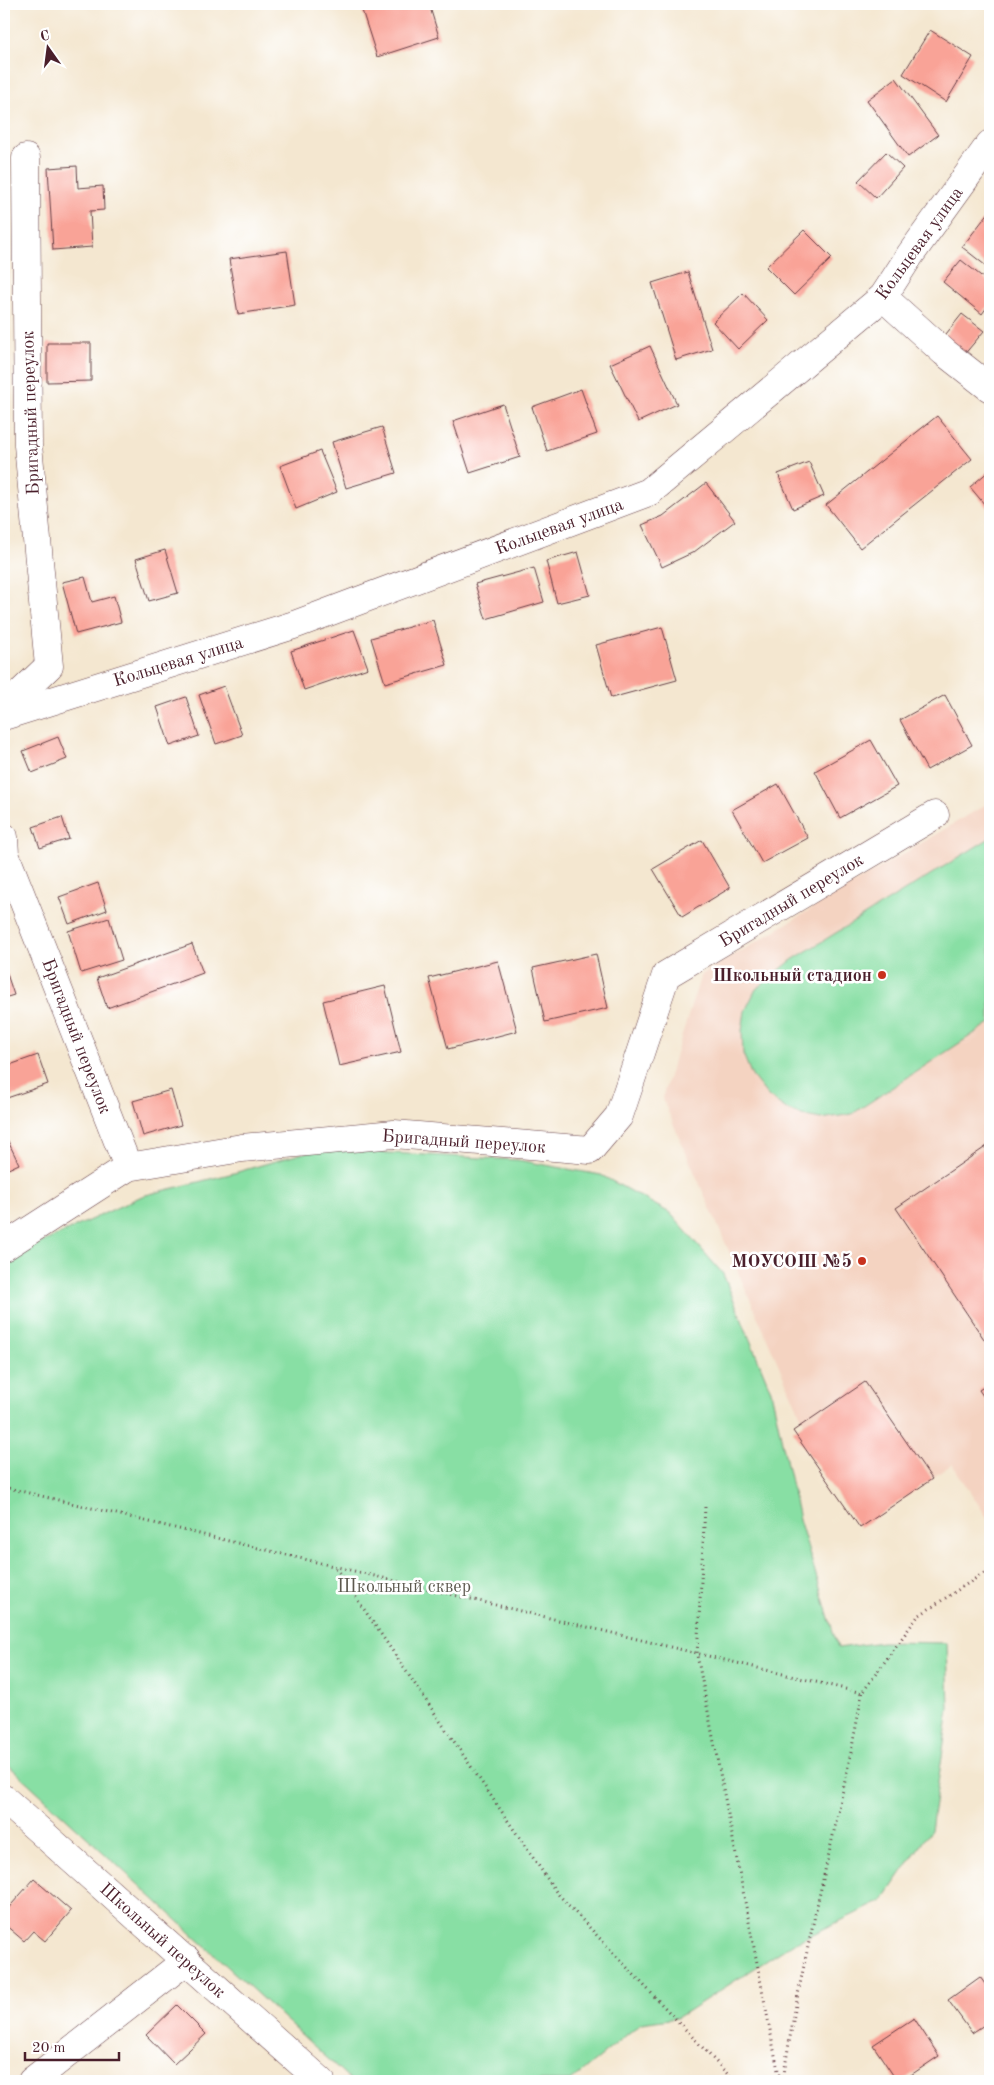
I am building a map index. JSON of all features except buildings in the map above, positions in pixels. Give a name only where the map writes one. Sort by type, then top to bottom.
[{"type":"street","name":"Кольцевая улица","points":[[4,716],[294,625],[649,492],[882,297],[990,144]]},
{"type":"street","name":"Бригадный переулок","points":[[4,709],[49,666],[28,445],[26,158]]},
{"type":"street","points":[[882,297],[944,352],[990,388]]},
{"type":"street","name":"Бригадный переулок","points":[[4,837],[5,854],[128,1167],[242,1148],[394,1134],[590,1150],[619,1116],[666,975],[935,815]]},
{"type":"street","points":[[4,1247],[128,1167]]},
{"type":"street","name":"Школьный переулок","points":[[4,1799],[320,2081]]},
{"type":"street","points":[[32,2081],[186,1960]]},
{"type":"path","points":[[4,1487],[862,1693]]},
{"type":"path","points":[[705,1507],[697,1654],[781,2081]]},
{"type":"path","points":[[336,1568],[557,1893],[734,2081]]},
{"type":"path","points":[[781,2081],[808,1942],[841,1802],[862,1693],[918,1616],[990,1569]]},
{"type":"shaded area","name":"МОУСОШ №5","points":[[990,802],[990,1522],[952,1464],[860,1528],[793,1431],[804,1423],[662,1098],[701,975]]},
{"type":"green space","name":"Школьный стадион","points":[[990,838],[990,1023],[852,1114],[821,1119],[805,1116],[788,1110],[768,1096],[752,1076],[743,1054],[742,1031],[745,1011],[756,989],[792,960]]},
{"type":"green space","name":"Школьный сквер","points":[[317,1149],[518,1160],[601,1175],[670,1213],[723,1274],[771,1391],[799,1519],[838,1648],[882,1642],[947,1643],[949,1709],[931,1830],[882,1901],[794,1943],[677,2018],[641,2023],[571,2081],[352,2081],[4,1761],[4,1260],[142,1196],[234,1173]]},
{"type":"place","name":"Школьный стадион","points":[[882,975]]},
{"type":"place","name":"МОУСОШ №5","points":[[862,1261]]}]
